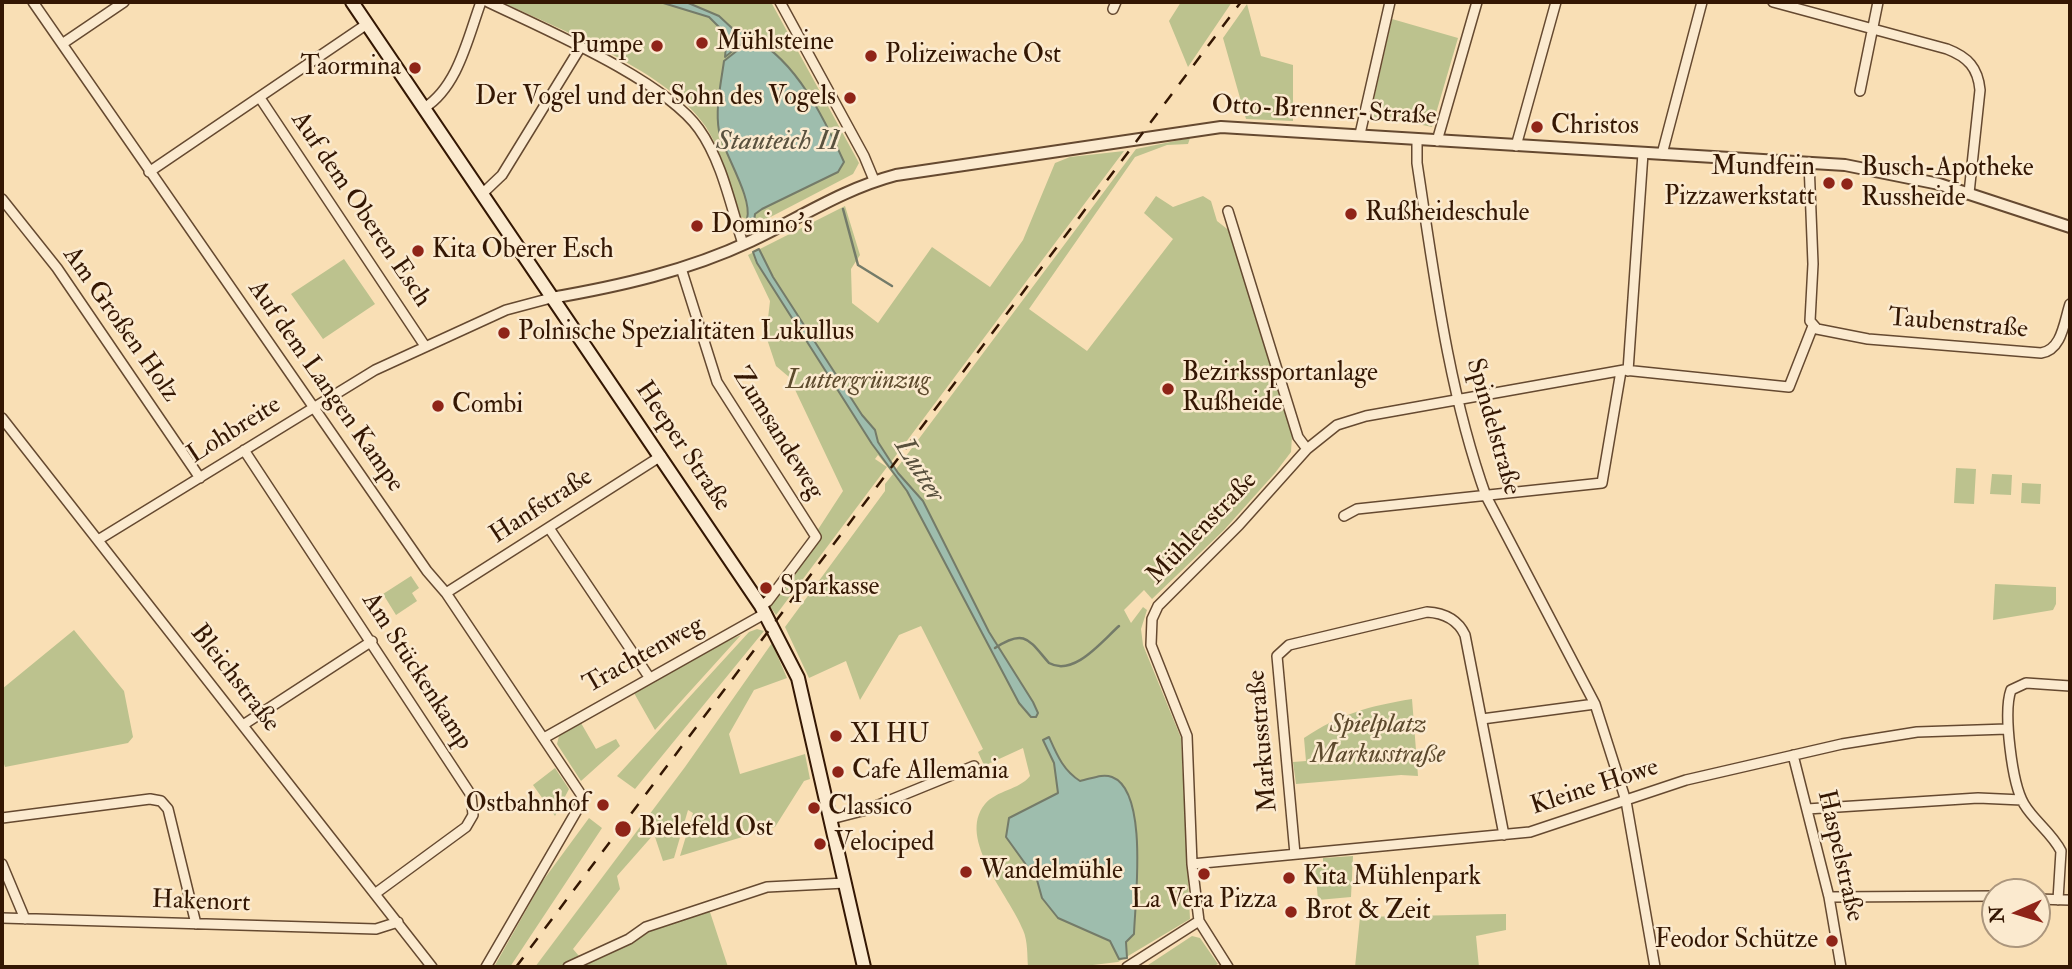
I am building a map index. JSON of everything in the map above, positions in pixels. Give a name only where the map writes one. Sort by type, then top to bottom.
[{"type":"main road","name":"Heeper Straße","points":[[352,2],[763,609],[798,678],[864,967]]},
{"type":"street","name":"Auf dem Langen Kampe","points":[[33,2],[312,407],[427,571],[446,593],[582,796],[580,805],[486,967]]},
{"type":"street","points":[[62,44],[124,2]]},
{"type":"street","points":[[424,108],[435,101],[448,85],[481,2]]},
{"type":"street","points":[[488,2],[580,48],[675,104],[698,128],[711,151],[743,244]]},
{"type":"street","points":[[780,2],[864,156],[874,180]]},
{"type":"street","points":[[1360,134],[1390,2]]},
{"type":"street","points":[[1437,141],[1477,2]]},
{"type":"street","points":[[1516,146],[1556,2]]},
{"type":"street","points":[[1662,153],[1702,2]]},
{"type":"street","points":[[1773,2],[1958,53],[1973,66],[1980,90],[1969,193]]},
{"type":"street","points":[[1860,91],[1878,2]]},
{"type":"street","points":[[149,172],[367,24]]},
{"type":"street","points":[[482,194],[502,176],[580,48]]},
{"type":"street","name":"Auf dem Oberen Esch","points":[[260,97],[425,346]]},
{"type":"street","name":"Otto-Brenner-Straße","points":[[551,298],[639,282],[681,268],[743,244],[814,206],[874,180],[932,168],[1193,129],[1242,127],[1809,162],[1889,172],[1969,193],[2070,227]]},
{"type":"street","name":"Spindelstraße","points":[[1417,139],[1419,172],[1458,400],[1486,496],[1595,704],[1626,801],[1655,967]]},
{"type":"street","points":[[1344,516],[1357,509],[1602,483],[1624,371],[1643,153]]},
{"type":"street","points":[[1809,162],[1812,326]]},
{"type":"street","name":"Am Großen Holz","points":[[2,199],[57,268],[200,478]]},
{"type":"street","points":[[1228,211],[1298,437],[1307,449]]},
{"type":"street","name":"Zumsandeweg","points":[[681,268],[717,382],[816,537],[763,609]]},
{"type":"street","name":"Lohbreite","points":[[98,540],[375,370],[506,310],[551,298]]},
{"type":"street","name":"Taubenstraße","points":[[1812,326],[1823,331],[1868,339],[2041,353],[2051,351],[2057,342],[2070,304]]},
{"type":"street","name":"Mühlenstraße","points":[[1228,967],[1199,921],[1192,864],[1187,736],[1151,645],[1152,619],[1158,606],[1239,525],[1307,449],[1337,425],[1458,400],[1624,371],[1789,387],[1812,326]]},
{"type":"street","name":"Bleichstraße","points":[[2,418],[432,967]]},
{"type":"street","name":"Am Stückenkamp","points":[[244,450],[471,795],[473,815],[466,827],[376,893]]},
{"type":"street","name":"Hanfstraße","points":[[446,593],[661,456]]},
{"type":"street","points":[[549,528],[649,677]]},
{"type":"street","name":"Trachtenweg","points":[[544,738],[763,609]]},
{"type":"street","name":"Markusstraße","points":[[1295,854],[1276,664],[1281,650],[1289,645],[1419,613],[1437,612],[1456,622],[1465,635],[1504,835]]},
{"type":"street","points":[[243,725],[372,641]]},
{"type":"street","points":[[2058,900],[2061,851],[2022,800],[2007,729],[2008,699],[2014,688],[2026,683],[2070,686]]},
{"type":"street","points":[[1482,719],[1595,704]]},
{"type":"street","name":"Kleine Howe","points":[[1192,864],[1539,830],[1686,780],[1793,755],[1882,736],[2007,729]]},
{"type":"street","name":"Haspelstraße","points":[[1793,755],[1829,897],[1841,967]]},
{"type":"street","points":[[831,819],[866,810],[974,766]]},
{"type":"street","points":[[1807,809],[1978,798],[2022,800]]},
{"type":"street","points":[[2,818],[150,799],[161,801],[168,809],[196,924]]},
{"type":"street","points":[[2,864],[25,919]]},
{"type":"street","points":[[568,967],[629,939],[646,926],[767,887],[845,883]]},
{"type":"street","points":[[1829,897],[1981,896]]},
{"type":"street","points":[[2051,899],[2070,900]]},
{"type":"street","name":"Hakenort","points":[[2,918],[376,929],[398,922]]},
{"type":"street","points":[[1127,967],[1199,921]]},
{"type":"green space","points":[[502,2],[771,2],[859,163],[853,174],[759,223],[741,217],[717,148],[706,127],[689,107],[641,71],[613,55]]},
{"type":"green space","points":[[1181,2],[1232,2],[1188,67],[1169,21]]},
{"type":"green space","points":[[1247,4],[1261,56],[1293,65],[1293,121],[1246,119],[1223,38]]},
{"type":"green space","points":[[1392,19],[1458,38],[1432,127],[1403,121],[1369,121]]},
{"type":"green space","name":"Luttergrünzug","points":[[1190,138],[1188,144],[1167,145],[1135,157],[1029,309],[1087,351],[1173,239],[1144,213],[1156,196],[1173,207],[1203,196],[1211,201],[1217,221],[1231,232],[1292,436],[1291,452],[1224,530],[1152,599],[1144,590],[1124,610],[1131,623],[1143,607],[1147,610],[1141,629],[1143,645],[1181,738],[1190,919],[1118,962],[1076,967],[1028,967],[1023,930],[988,867],[977,834],[978,818],[985,804],[1030,776],[1023,748],[986,765],[983,763],[978,752],[983,749],[921,626],[899,635],[860,700],[846,661],[809,678],[785,627],[885,491],[885,484],[893,474],[878,455],[875,459],[887,467],[776,615],[769,605],[843,491],[789,377],[776,366],[766,336],[770,301],[748,255],[845,206],[860,255],[851,269],[852,303],[878,323],[932,247],[990,287],[1023,240],[1055,163],[1070,157],[1124,151],[891,462],[883,450],[880,452],[894,472],[1136,149]]},
{"type":"green space","points":[[344,259],[375,304],[323,339],[291,294]]},
{"type":"green space","points":[[1956,468],[1976,469],[1974,504],[1954,503]]},
{"type":"green space","points":[[1992,474],[2012,475],[2011,495],[1990,494]]},
{"type":"green space","points":[[2022,483],[2041,484],[2040,504],[2021,503]]},
{"type":"green space","points":[[411,576],[419,588],[412,593],[417,601],[396,615],[383,594]]},
{"type":"green space","points":[[1995,584],[2056,587],[2056,604],[2053,610],[1993,620]]},
{"type":"green space","points":[[757,629],[764,631],[635,789],[617,776],[749,632]]},
{"type":"green space","points":[[74,630],[124,691],[133,737],[128,743],[5,767],[2,758],[2,689]]},
{"type":"green space","points":[[741,635],[655,730],[634,693],[708,649]]},
{"type":"green space","points":[[772,643],[787,678],[754,690],[729,734],[740,774],[805,754],[810,779],[804,781],[775,827],[680,856],[693,813],[688,810],[674,858],[663,861],[654,834],[617,876],[620,889],[573,949],[579,956],[561,967],[535,967],[685,767]]},
{"type":"green space","name":"Spielplatz Markusstraße","points":[[1412,699],[1418,776],[1401,775],[1296,784],[1293,762],[1306,761],[1304,738],[1355,712]]},
{"type":"green space","points":[[581,723],[596,749],[616,739],[620,746],[581,781],[557,744],[559,736]]},
{"type":"green space","points":[[555,768],[569,789],[555,816],[533,785]]},
{"type":"green space","points":[[589,818],[602,828],[510,967],[494,967],[542,882]]},
{"type":"green space","points":[[1353,856],[1351,897],[1318,900],[1315,866],[1323,865],[1323,858]]},
{"type":"green space","points":[[709,909],[728,967],[574,967],[647,930]]},
{"type":"green space","points":[[1506,914],[1506,930],[1476,936],[1479,967],[1355,967],[1360,917]]},
{"type":"green space","points":[[1192,936],[1200,938],[1218,964],[1212,967],[1145,967]]},
{"type":"water","points":[[660,2],[686,2],[719,16],[734,30],[755,33],[725,57],[727,35],[709,17]]},
{"type":"water","name":"Stauteich II","points":[[753,38],[769,48],[796,76],[828,127],[844,162],[838,172],[762,209],[755,214],[754,221],[747,219],[746,200],[722,141],[718,114],[724,61]]},
{"type":"water","points":[[759,249],[773,277],[862,415],[875,430],[878,442],[898,473],[923,501],[989,632],[1033,702],[1038,713],[1036,717],[1031,717],[1019,703],[907,491],[872,444],[757,263],[753,252]]},
{"type":"water","points":[[1049,737],[1061,762],[1074,777],[1080,781],[1100,776],[1112,777],[1124,786],[1131,803],[1135,824],[1137,874],[1134,934],[1126,942],[1127,958],[1119,959],[1110,941],[1058,918],[1042,898],[1037,880],[1006,837],[1009,818],[1058,793],[1054,763],[1043,740]]},
{"type":"waterway","points":[[843,209],[858,265],[892,286]]},
{"type":"waterway","points":[[995,648],[1013,639],[1026,639],[1049,663],[1068,665],[1087,655],[1119,626]]},
{"type":"railway","points":[[516,967],[1241,2]]},
{"type":"place","name":"Mühlsteine","points":[[702,43]]},
{"type":"place","name":"Pumpe","points":[[657,46]]},
{"type":"place","name":"Polizeiwache Ost","points":[[871,56]]},
{"type":"place","name":"Taormina","points":[[415,68]]},
{"type":"place","name":"Der Vogel und der Sohn des Vogels","points":[[850,98]]},
{"type":"place","name":"Christos","points":[[1537,127]]},
{"type":"place","name":"Mundfein Pizzawerkstatt","points":[[1829,183]]},
{"type":"place","name":"Busch-Apotheke Russheide","points":[[1847,184]]},
{"type":"place","name":"Rußheideschule","points":[[1351,214]]},
{"type":"place","name":"Domino's","points":[[697,226]]},
{"type":"place","name":"Kita Oberer Esch","points":[[418,251]]},
{"type":"place","name":"Polnische Spezialitäten Lukullus","points":[[504,333]]},
{"type":"place","name":"Bezirkssportanlage Rußheide","points":[[1168,389]]},
{"type":"place","name":"Combi","points":[[438,406]]},
{"type":"place","name":"Sparkasse","points":[[766,588]]},
{"type":"place","name":"XI HU","points":[[836,736]]},
{"type":"place","name":"Cafe Allemania","points":[[838,772]]},
{"type":"place","name":"Ostbahnhof","points":[[603,805]]},
{"type":"place","name":"Classico","points":[[814,808]]},
{"type":"place","name":"Bielefeld Ost","points":[[623,829]]},
{"type":"place","name":"Velociped","points":[[820,844]]},
{"type":"place","name":"Wandelmühle","points":[[966,872]]},
{"type":"place","name":"La Vera Pizza","points":[[1204,874]]},
{"type":"place","name":"Kita Mühlenpark","points":[[1289,878]]},
{"type":"place","name":"Brot & Zeit","points":[[1291,912]]},
{"type":"place","name":"Feodor Schütze","points":[[1832,941]]},
{"type":"water label","name":"Lutter","points":[[918,471]]}]
